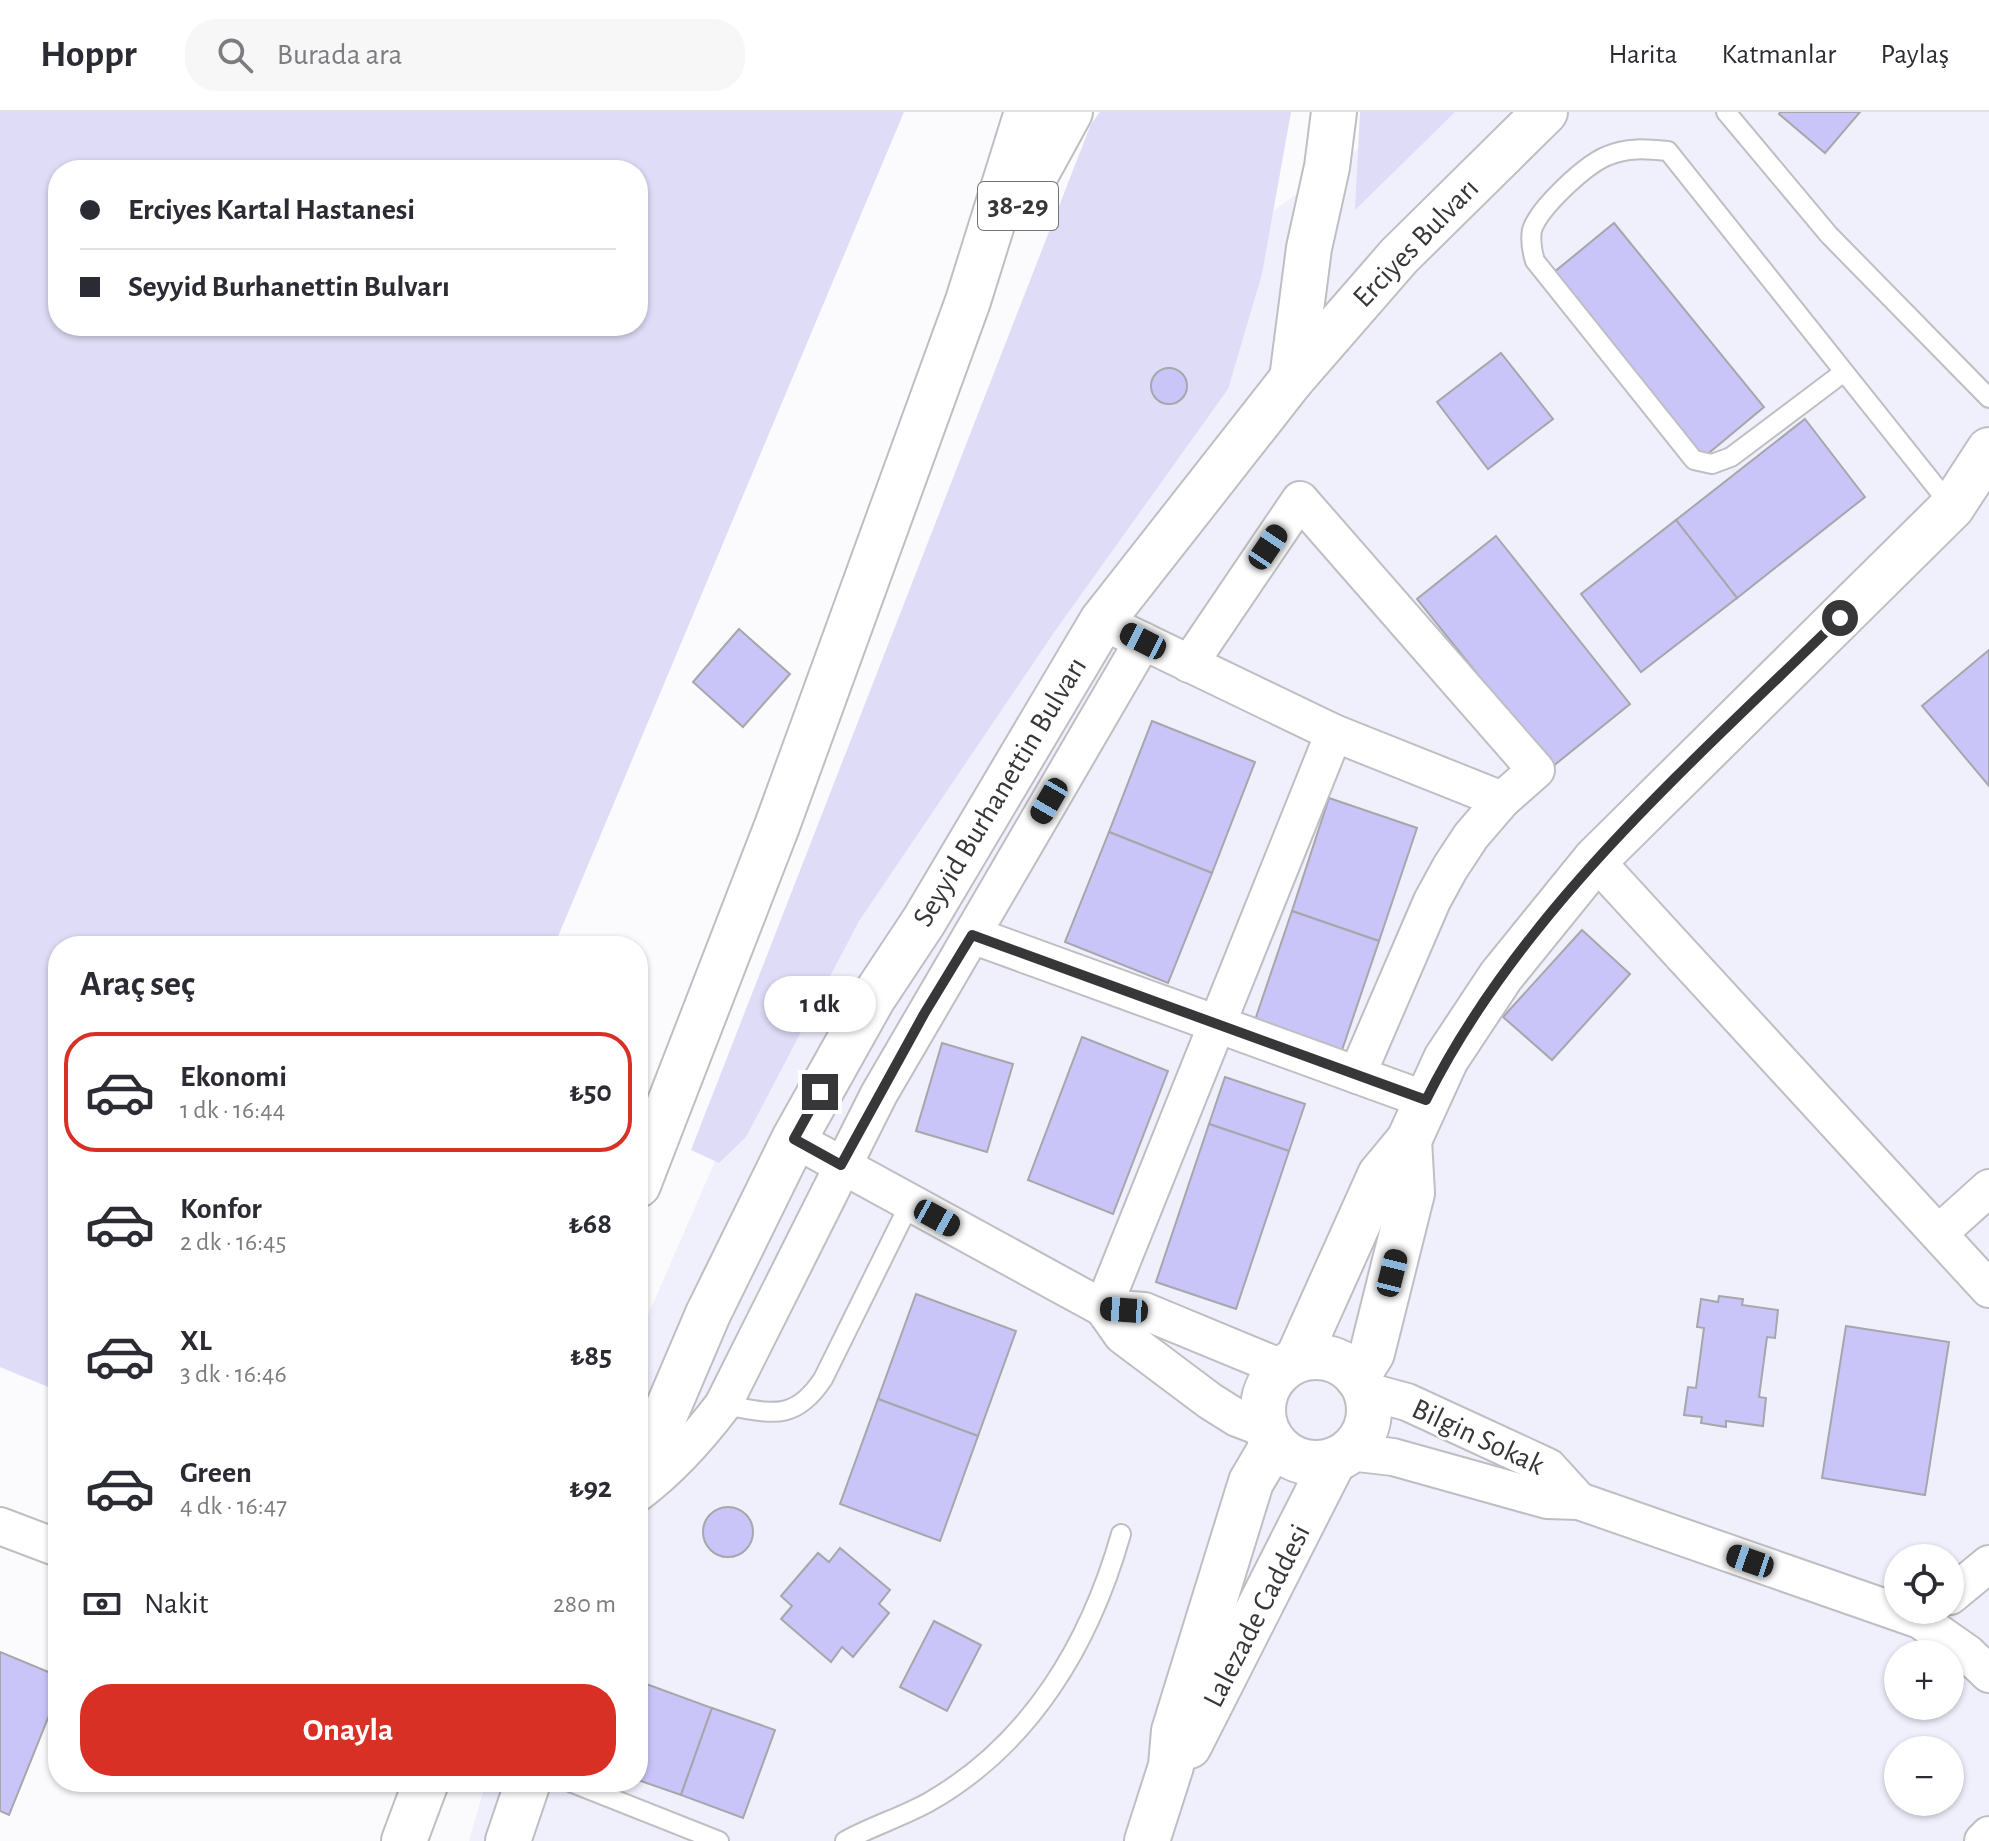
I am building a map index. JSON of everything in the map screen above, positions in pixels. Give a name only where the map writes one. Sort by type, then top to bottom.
[{"type":"main road","points":[[648,1159],[777,826],[968,301],[1027,112]]},
{"type":"main road","name":"38-29","points":[[968,301],[1070,112]]},
{"type":"main road","points":[[1292,379],[1309,248],[1327,167],[1334,112]]},
{"type":"main road","name":"Erciyes Bulvarı","points":[[1292,379],[1399,256],[1545,112]]},
{"type":"main road","name":"Seyyid Burhanettin Bulvarı","points":[[648,1455],[708,1314],[794,1139],[873,998],[924,921],[1102,621],[1292,379]]},
{"type":"main road","points":[[1290,1364],[1380,1175],[1409,1140],[1426,1100],[1469,1022],[1501,976],[1595,860],[1970,499],[1989,450]]},
{"type":"main road","points":[[1362,1384],[1412,1193],[1409,1140]]},
{"type":"main road","points":[[1313,1356],[1330,1358],[1345,1366],[1362,1384],[1369,1408],[1368,1424],[1360,1439],[1342,1456],[1318,1463],[1302,1461],[1287,1454],[1270,1436],[1262,1412],[1264,1395],[1271,1380],[1290,1364],[1313,1356]]},
{"type":"main road","name":"Lalezade Caddesi","points":[[1147,1841],[1171,1766],[1174,1731],[1251,1482],[1270,1436]]},
{"type":"main road","name":"Lalezade Caddesi","points":[[1171,1766],[1194,1741],[1342,1456]]},
{"type":"main road","points":[[404,1841],[422,1792]]},
{"type":"main road","points":[[508,1841],[525,1792]]},
{"type":"street","points":[[1189,664],[1300,500],[1536,770],[1502,800],[1471,836],[1432,901],[1357,1075]]},
{"type":"street","points":[[1102,621],[1334,733],[1502,800]]},
{"type":"street","points":[[648,1485],[697,1438],[723,1405],[841,1165],[924,1014],[1143,641]]},
{"type":"street","points":[[1103,1308],[1334,733]]},
{"type":"street","points":[[1595,860],[1989,1289]]},
{"type":"street","points":[[972,935],[1426,1100]]},
{"type":"street","points":[[794,1139],[1103,1308],[1144,1311],[1290,1364]]},
{"type":"street","points":[[1939,1233],[1989,1188]]},
{"type":"street","points":[[1103,1308],[1122,1335],[1210,1401],[1270,1436]]},
{"type":"street","name":"Bilgin Sokak","points":[[1362,1384],[1548,1467],[1579,1501]]},
{"type":"street","name":"Bilgin Sokak","points":[[1342,1456],[1393,1457],[1547,1500],[1579,1501],[1884,1601]]},
{"type":"street","points":[[0,1526],[48,1544]]},
{"type":"street","points":[[1964,1585],[1989,1564]]},
{"type":"street","name":"Bilgin Sokak","points":[[1934,1624],[1988,1671]]},
{"type":"street","points":[[1983,1841],[1989,1835]]},
{"type":"lane","points":[[1726,112],[1829,235],[1989,398]]},
{"type":"lane","points":[[1844,372],[1731,457],[1712,464],[1694,460],[1535,261],[1532,232],[1537,219],[1578,175],[1606,156],[1646,148],[1668,151],[1844,372],[1970,499]]},
{"type":"lane","points":[[723,1405],[778,1414],[801,1404],[814,1393],[910,1203]]},
{"type":"lane","points":[[845,1841],[929,1802],[961,1782],[1018,1731],[1046,1696],[1085,1632],[1109,1577],[1121,1534]]},
{"type":"lane","points":[[595,1792],[717,1841]]},
{"type":"shaded area","points":[[0,112],[904,112],[558,936],[48,936],[48,1387],[0,1367]]},
{"type":"shaded area","points":[[1100,112],[1291,112],[1262,274],[1228,389],[1055,631],[859,921],[746,1137],[719,1163],[691,1150],[1091,124]]},
{"type":"shaded area","points":[[1360,112],[1455,112],[1355,210]]},
{"type":"shaded area","points":[[1408,112],[1989,112],[1989,1841],[469,1841],[483,1792],[648,1792],[648,1315],[726,1136],[1162,293]]},
{"type":"building","points":[[1780,112],[1860,112],[1825,153]]},
{"type":"building","points":[[1614,223],[1764,407],[1704,457],[1553,273]]},
{"type":"building","points":[[1501,353],[1553,419],[1488,469],[1437,402]]},
{"type":"building","points":[[1169,368],[1182,373],[1187,386],[1182,399],[1169,404],[1156,399],[1151,386],[1156,373]]},
{"type":"building","points":[[1805,419],[1865,497],[1737,598],[1676,520]]},
{"type":"building","points":[[1676,520],[1737,598],[1641,672],[1581,594]]},
{"type":"building","points":[[1496,536],[1630,704],[1552,767],[1417,599]]},
{"type":"building","points":[[739,629],[790,674],[743,727],[693,682]]},
{"type":"building","points":[[1989,650],[1989,786],[1922,706]]},
{"type":"building","points":[[1152,721],[1255,762],[1212,873],[1109,832]]},
{"type":"building","points":[[1329,798],[1417,828],[1379,941],[1292,911]]},
{"type":"building","points":[[1109,832],[1212,873],[1168,983],[1065,942]]},
{"type":"building","points":[[1292,911],[1379,941],[1341,1053],[1254,1023]]},
{"type":"building","points":[[1582,930],[1630,974],[1552,1060],[1503,1017]]},
{"type":"building","points":[[1082,1037],[1168,1071],[1113,1214],[1028,1180]]},
{"type":"building","points":[[942,1043],[1013,1064],[987,1152],[916,1131]]},
{"type":"building","points":[[1225,1077],[1305,1104],[1289,1151],[1209,1124]]},
{"type":"building","points":[[1209,1124],[1289,1151],[1236,1309],[1156,1282]]},
{"type":"building","points":[[916,1294],[1016,1331],[978,1436],[878,1399]]},
{"type":"building","points":[[1719,1296],[1743,1299],[1742,1305],[1778,1310],[1775,1338],[1767,1337],[1759,1397],[1766,1398],[1763,1426],[1726,1421],[1726,1427],[1701,1423],[1702,1417],[1684,1415],[1688,1387],[1696,1388],[1704,1328],[1697,1327],[1701,1299],[1718,1302]]},
{"type":"building","points":[[1846,1326],[1949,1342],[1925,1495],[1822,1478]]},
{"type":"building","points":[[878,1399],[978,1436],[940,1541],[840,1504]]},
{"type":"building","points":[[728,1507],[746,1514],[753,1532],[746,1550],[728,1557],[710,1550],[703,1532],[710,1514]]},
{"type":"building","points":[[840,1548],[890,1590],[879,1604],[889,1613],[853,1657],[842,1647],[831,1662],[781,1619],[792,1606],[781,1596],[818,1553],[829,1562]]},
{"type":"building","points":[[934,1621],[981,1645],[947,1711],[900,1687]]},
{"type":"building","points":[[0,1652],[48,1672],[48,1718],[9,1815],[0,1811]]},
{"type":"building","points":[[648,1685],[712,1708],[681,1795],[648,1783]]},
{"type":"building","points":[[712,1708],[775,1730],[743,1818],[681,1795]]},
{"type":"route","points":[[820,1092],[794,1139],[841,1165],[924,1014],[972,935],[1426,1100],[1446,1059],[1501,976],[1595,860],[1840,618]]}]
